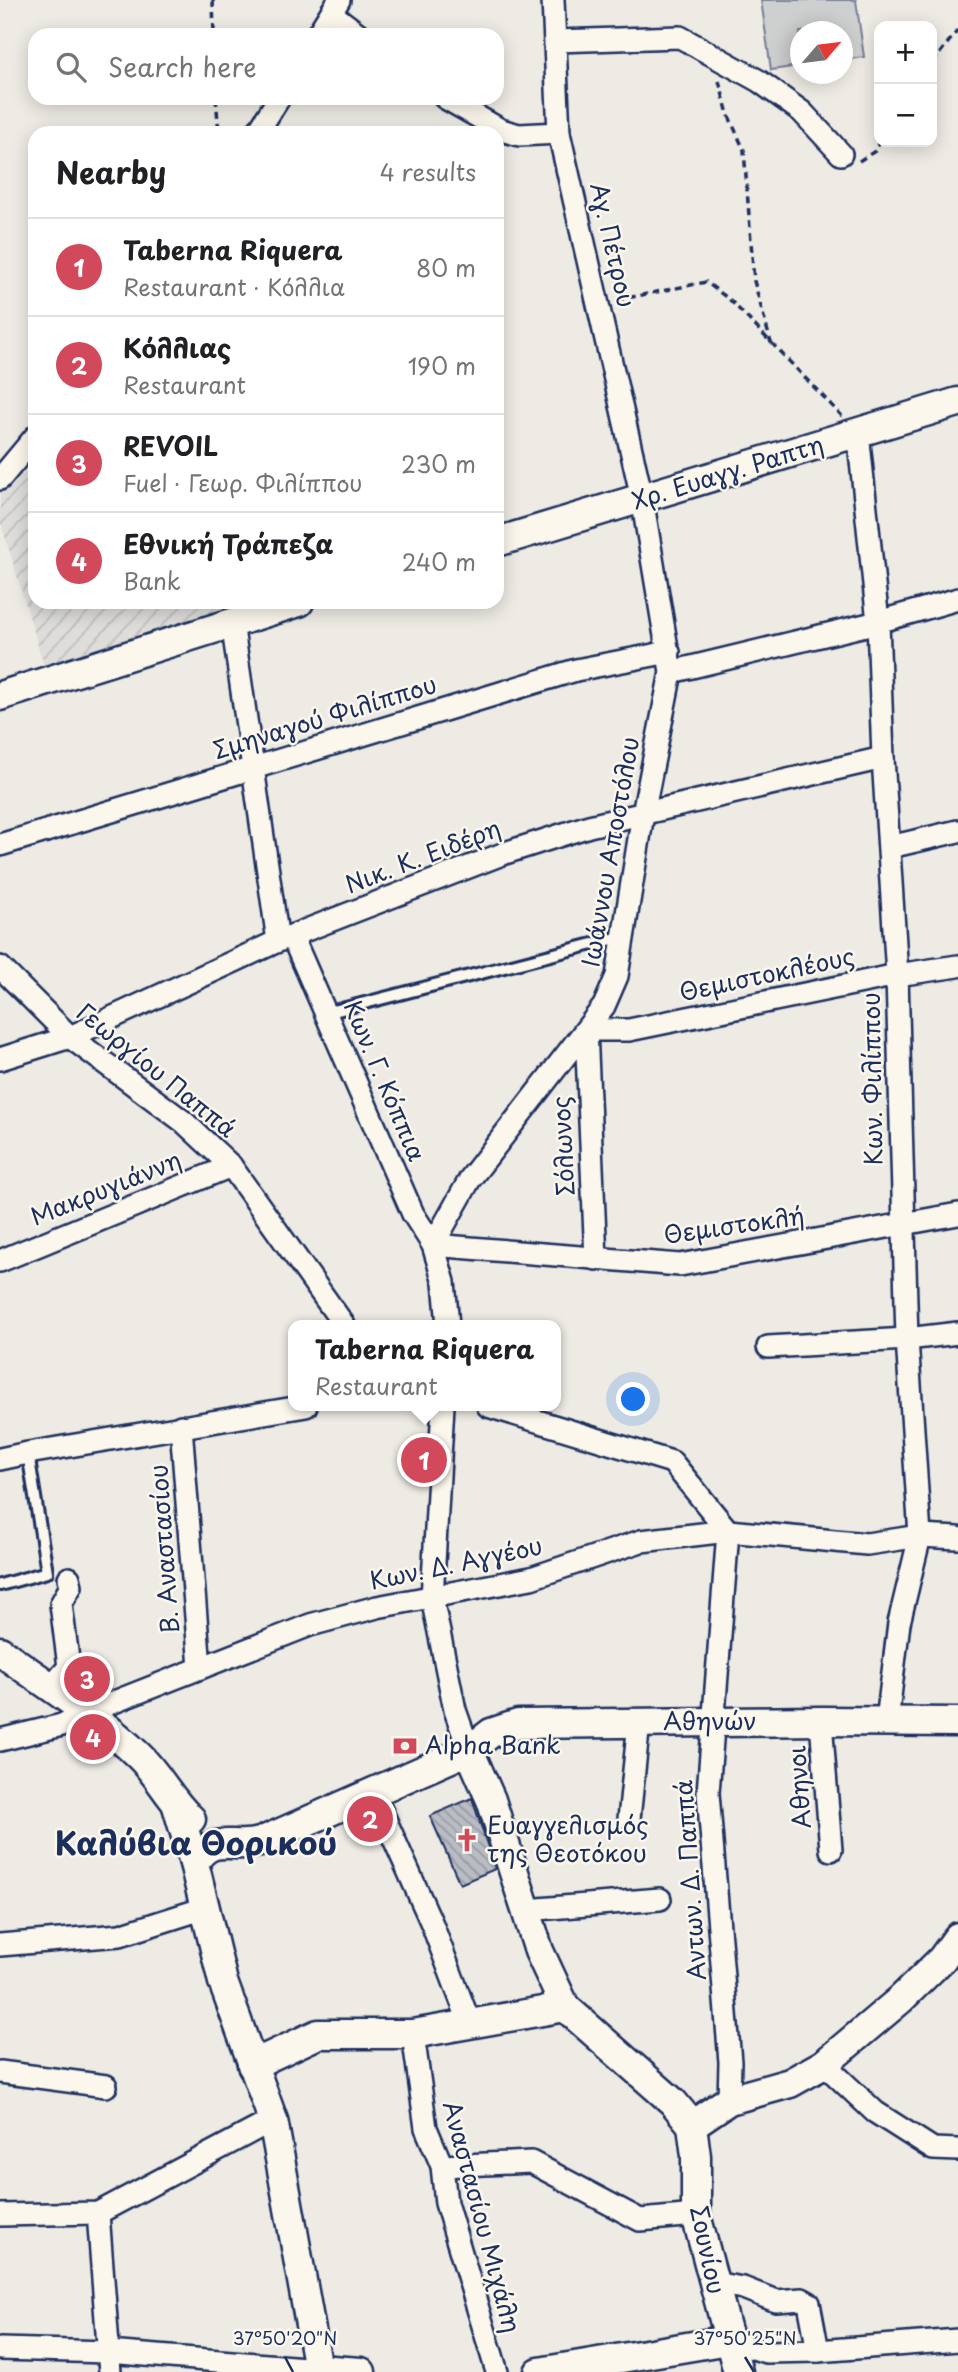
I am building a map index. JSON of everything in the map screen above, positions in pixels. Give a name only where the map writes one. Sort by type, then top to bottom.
[{"type":"main road","name":"Χρ. Ευαγγ. Ραπτη","points":[[504,540],[958,402]]},
{"type":"main road","points":[[0,696],[276,609]]},
{"type":"main road","points":[[0,1651],[86,1713],[141,1757],[177,1806],[203,1831],[227,1843]]},
{"type":"main road","name":"Αθηνών","points":[[227,1843],[235,1846],[260,1842],[469,1749],[491,1733],[518,1724],[713,1724],[821,1720],[958,1722]]},
{"type":"main road","points":[[469,1749],[491,1800],[539,1951],[565,2007],[673,2102],[692,2125],[729,2100],[790,2083],[824,2064],[901,2000],[942,1959],[958,1937]]},
{"type":"main road","points":[[177,1806],[223,1982],[272,2120],[318,2370],[361,2372]]},
{"type":"main road","points":[[194,1863],[200,1852],[208,1846],[227,1843]]},
{"type":"main road","points":[[252,2065],[318,2034],[413,2034],[565,2007]]},
{"type":"main road","name":"Σουνίου","points":[[692,2125],[696,2215],[738,2372]]},
{"type":"main road","points":[[539,2372],[729,2340]]},
{"type":"street","name":"Αγ. Πέτρου","points":[[554,0],[559,133],[642,498]]},
{"type":"street","points":[[321,28],[335,6],[354,28]]},
{"type":"street","points":[[556,41],[680,37],[759,81],[802,112],[841,155]]},
{"type":"street","points":[[261,126],[275,105]]},
{"type":"street","points":[[457,105],[494,126]]},
{"type":"street","points":[[504,131],[519,135],[559,133]]},
{"type":"street","name":"Κων. Φιλίππου","points":[[858,433],[878,622],[883,758],[897,975],[903,1225],[919,1536],[899,1623],[887,1721]]},
{"type":"street","points":[[0,479],[28,445]]},
{"type":"street","name":"Ιωάννου Αποστόλου","points":[[433,1245],[470,1179],[604,1006],[617,976],[670,662],[642,498]]},
{"type":"street","name":"Σμηναγού Φιλίππου","points":[[0,845],[576,670],[670,662],[878,622],[958,599]]},
{"type":"street","name":"Κων. Γ. Κόππια","points":[[232,622],[253,766],[285,939],[326,1013],[413,1214],[433,1245],[444,1282],[448,1320]]},
{"type":"street","name":"Νικ. Κ. Ειδέρη","points":[[0,1059],[69,1037],[285,939],[505,853],[589,826],[883,758]]},
{"type":"street","points":[[890,847],[958,831]]},
{"type":"street","name":"Θεμιστοκλέους","points":[[586,1030],[629,1030],[897,975],[958,966]]},
{"type":"street","name":"Γεωργίου Παππά","points":[[0,967],[69,1037],[184,1122],[231,1166],[340,1320]]},
{"type":"street","name":"Σόλωνος","points":[[586,1030],[596,1259]]},
{"type":"street","name":"Μακρυγιάννη","points":[[1,1256],[231,1166]]},
{"type":"street","name":"Θεμιστοκλή","points":[[433,1245],[680,1265],[958,1214]]},
{"type":"street","points":[[768,1348],[958,1333]]},
{"type":"street","points":[[0,1459],[288,1409]]},
{"type":"street","points":[[443,1411],[432,1598],[454,1710],[469,1749]]},
{"type":"street","points":[[504,1411],[671,1462],[728,1531]]},
{"type":"street","name":"Β. Αναστασίου","points":[[181,1426],[200,1668]]},
{"type":"street","name":"Κων. Δ. Αγγέου","points":[[0,1740],[62,1725],[86,1713],[310,1625],[377,1607],[531,1578],[641,1541],[728,1531],[867,1544],[919,1536],[958,1538]]},
{"type":"street","name":"Αντων. Δ. Παππά","points":[[728,1531],[708,1793],[730,2062],[729,2100]]},
{"type":"street","points":[[50,1688],[69,1667],[61,1604],[71,1587],[69,1577]]},
{"type":"street","name":"Αθηνοι","points":[[821,1720],[831,1850]]},
{"type":"street","points":[[629,1819],[639,1722]]},
{"type":"street","points":[[373,1792],[432,1924],[470,2024]]},
{"type":"street","points":[[526,1910],[660,1899]]},
{"type":"street","points":[[0,1945],[121,1935],[205,1908]]},
{"type":"street","name":"Αναστασίου Μιχάλη","points":[[413,2034],[426,2128],[442,2166],[446,2203],[497,2372]]},
{"type":"street","points":[[824,2064],[875,2112],[921,2142],[933,2149],[958,2150]]},
{"type":"street","points":[[0,2072],[106,2086]]},
{"type":"street","points":[[0,2216],[98,2213],[272,2120]]},
{"type":"street","points":[[442,2166],[531,2162],[640,2220],[696,2215]]},
{"type":"street","points":[[98,2213],[109,2362]]},
{"type":"street","points":[[713,2283],[743,2288],[776,2301],[802,2299],[809,2303],[818,2351]]},
{"type":"street","points":[[729,2340],[766,2352],[818,2351],[958,2340]]},
{"type":"street","points":[[0,2349],[109,2362],[318,2370]]},
{"type":"lane","points":[[326,1013],[624,936]]},
{"type":"lane","points":[[0,1584],[47,1572],[28,1453]]},
{"type":"path","points":[[213,0],[214,28]]},
{"type":"path","points":[[937,57],[958,30]]},
{"type":"path","points":[[711,53],[728,114],[744,150],[754,281],[772,345]]},
{"type":"path","points":[[217,105],[218,126]]},
{"type":"path","points":[[841,155],[858,161],[877,147]]},
{"type":"path","points":[[600,304],[706,282],[730,300],[858,433]]},
{"type":"shaded area","points":[[761,0],[856,0],[864,57],[853,59],[853,21],[790,21],[790,67],[771,70]]},
{"type":"shaded area","points":[[28,473],[28,609],[230,610],[45,669],[0,520],[0,488],[11,477]]},
{"type":"building","points":[[94,1662],[100,1692],[90,1694],[79,1686],[77,1678],[82,1665]]},
{"type":"building","name":"Ευαγγελισμός της Θεοτόκου","points":[[472,1798],[495,1869],[460,1884],[430,1816]]},
{"type":"place","name":"Taberna Riquera","points":[[424,1460]]},
{"type":"place","name":"REVOIL","points":[[87,1679]]},
{"type":"place","name":"Εθνική Τράπεζα","points":[[93,1737]]},
{"type":"place","name":"Alpha Bank","points":[[405,1746]]},
{"type":"place","name":"Κόλλιας","points":[[370,1819]]},
{"type":"place","name":"Ευαγγελισμός της Θεοτόκου","points":[[467,1840]]},
{"type":"district","name":"Καλύβια Θορικού","points":[[196,1844]]}]
